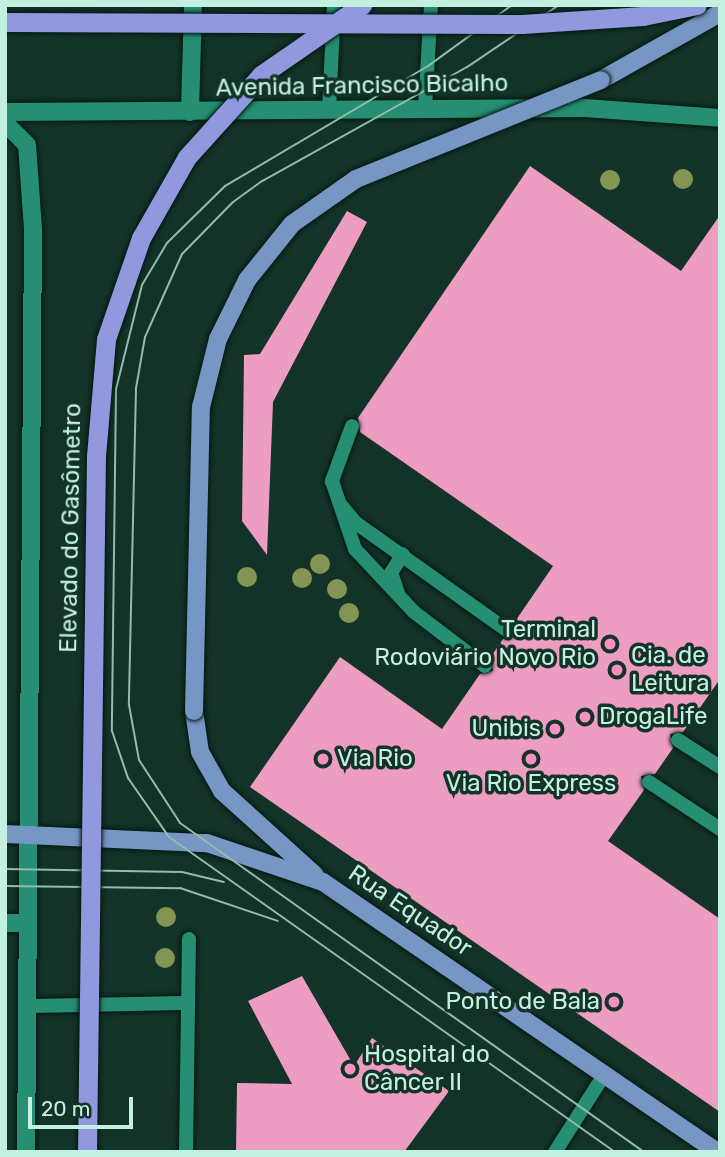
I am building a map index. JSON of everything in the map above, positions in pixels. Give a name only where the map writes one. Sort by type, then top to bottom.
[{"type":"highway","name":"Elevado do Gasômetro","points":[[87,1152],[96,456],[106,339],[141,238],[187,157],[270,68],[362,5]]},
{"type":"highway","points":[[5,22],[522,24],[643,16],[697,5]]},
{"type":"main road","points":[[190,112],[193,5]]},
{"type":"main road","points":[[323,882],[222,791],[200,752],[194,712],[201,407],[224,324],[262,258],[292,224],[356,179],[601,80],[720,13]]},
{"type":"main road","name":"Avenida Francisco Bicalho","points":[[5,112],[585,108],[720,118]]},
{"type":"main road","points":[[5,123],[27,145],[32,188],[26,1152]]},
{"type":"main road","name":"Rua Equador","points":[[5,834],[207,843],[323,882],[717,1152]]},
{"type":"main road","points":[[5,923],[27,923]]},
{"type":"lane","points":[[328,110],[334,5]]},
{"type":"lane","points":[[425,109],[431,5]]},
{"type":"lane","points":[[352,426],[332,481],[355,549],[414,612],[485,666]]},
{"type":"lane","points":[[336,497],[356,523],[508,631]]},
{"type":"lane","points":[[403,554],[391,579],[414,612]]},
{"type":"lane","points":[[678,740],[720,767]]},
{"type":"lane","points":[[649,782],[720,829]]},
{"type":"lane","points":[[187,1152],[189,939]]},
{"type":"lane","points":[[27,1006],[188,1003]]},
{"type":"lane","points":[[555,1152],[604,1075]]},
{"type":"building","name":"Terminal Rodoviário Novo Rio","points":[[530,166],[681,271],[720,215],[720,679],[683,732],[670,734],[673,748],[655,774],[641,776],[644,790],[608,841],[720,919],[720,1112],[250,787],[340,657],[442,729],[480,674],[493,671],[490,658],[503,639],[516,636],[514,623],[553,566],[360,432],[358,418]]},
{"type":"building","points":[[347,211],[367,222],[273,402],[267,555],[242,521],[244,355],[260,354]]},
{"type":"building","name":"Hospital do Câncer II","points":[[302,976],[354,1066],[372,1038],[449,1091],[404,1152],[236,1152],[237,1083],[292,1084],[248,1001]]},
{"type":"tram line","points":[[512,5],[428,66],[225,186],[167,243],[142,285],[116,389],[112,731],[128,778],[169,837],[615,1152]]},
{"type":"tram line","points":[[559,5],[467,67],[262,181],[232,203],[182,254],[145,337],[136,388],[129,705],[139,760],[180,823],[644,1152]]},
{"type":"tram line","points":[[5,869],[182,872],[224,882]]},
{"type":"tram line","points":[[5,886],[180,888],[278,921]]},
{"type":"place","name":"Terminal Rodoviário Novo Rio","points":[[610,644]]},
{"type":"place","name":"Cia. de Leitura","points":[[617,670]]},
{"type":"place","name":"DrogaLife","points":[[585,717]]},
{"type":"place","name":"Unibis","points":[[555,729]]},
{"type":"place","name":"Via Rio","points":[[323,759]]},
{"type":"place","name":"Via Rio Express","points":[[531,759]]},
{"type":"place","name":"Ponto de Bala","points":[[614,1002]]},
{"type":"place","name":"Hospital do Câncer II","points":[[350,1069]]}]
